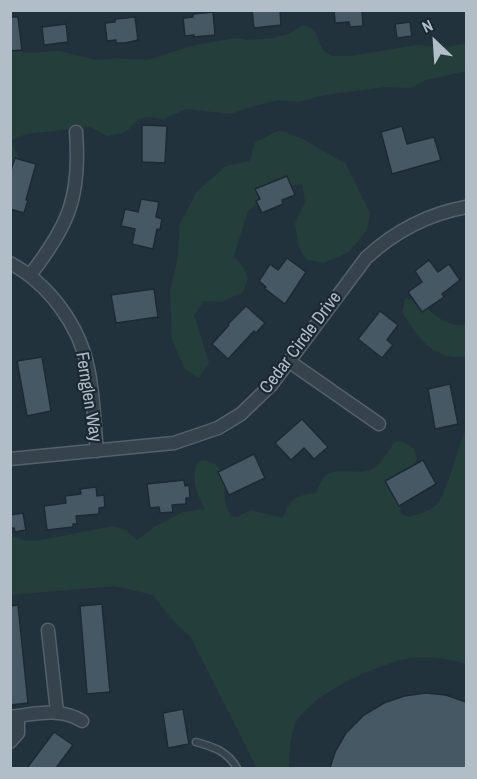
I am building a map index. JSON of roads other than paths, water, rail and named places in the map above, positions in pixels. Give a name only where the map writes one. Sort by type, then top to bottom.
[{"type":"street","points":[[30,274],[61,231],[69,211],[78,171],[76,132]]},
{"type":"street","name":"Cedar Circle Drive","points":[[10,459],[174,443],[218,428],[257,400],[290,362],[359,267],[379,245],[403,229],[466,207]]},
{"type":"street","name":"Fernglen Way","points":[[10,263],[30,274],[54,300],[82,345],[92,392],[97,451]]},
{"type":"street","points":[[290,362],[379,424]]},
{"type":"street","points":[[48,630],[57,711]]},
{"type":"street","points":[[10,742],[18,733],[14,716],[57,711],[72,714],[82,721]]},
{"type":"lane","points":[[196,742],[219,748],[237,768]]}]
